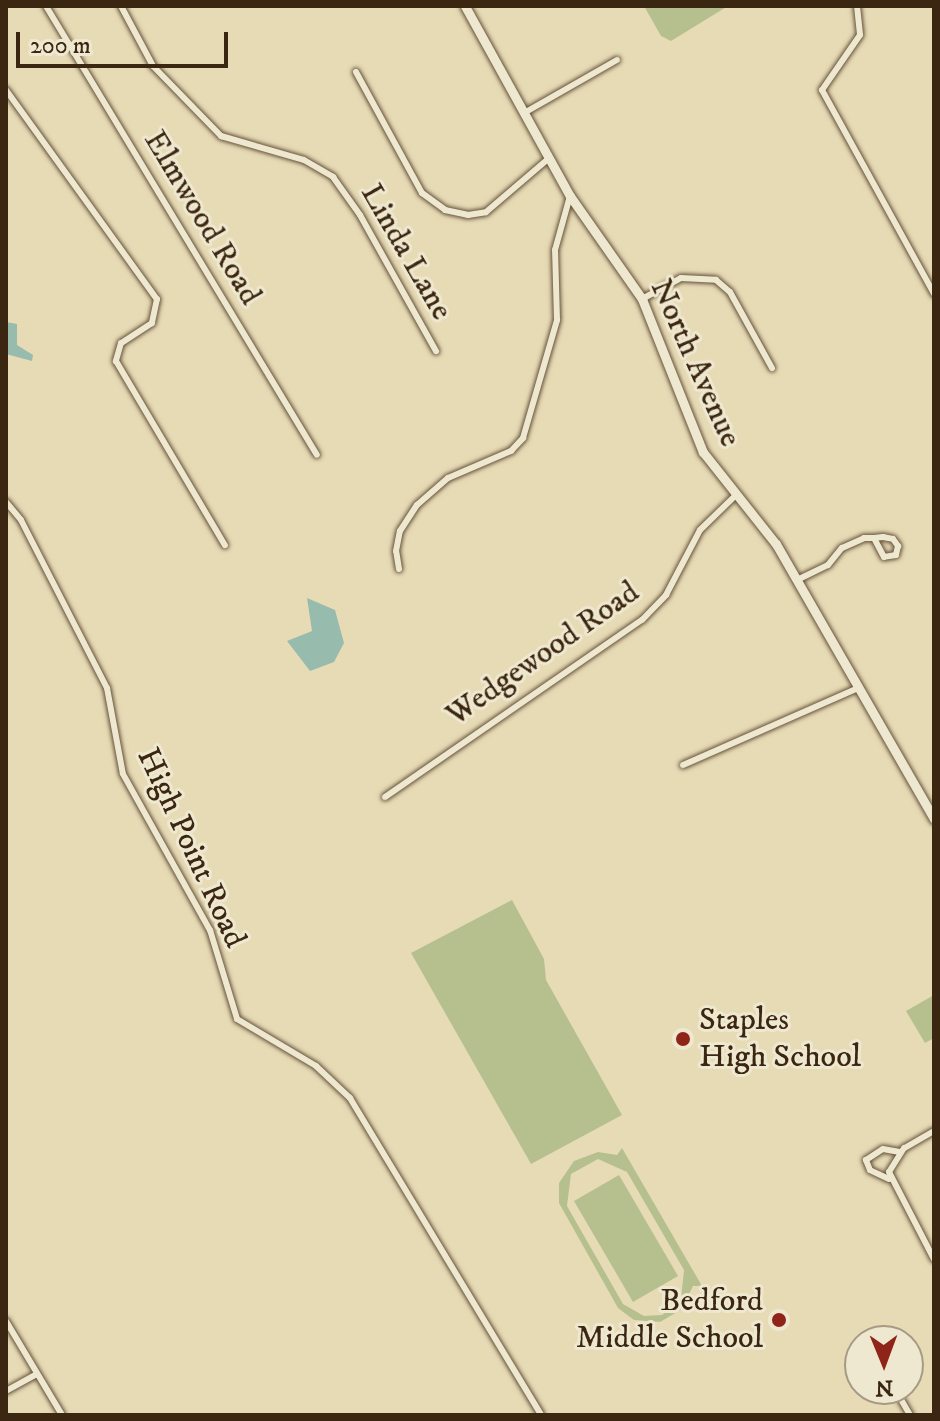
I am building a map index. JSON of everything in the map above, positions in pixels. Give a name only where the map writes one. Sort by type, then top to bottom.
[{"type":"street","name":"Elmwood Road","points":[[46,6],[317,455]]},
{"type":"street","name":"Linda Lane","points":[[121,6],[153,66],[221,136],[304,160],[333,177],[436,351]]},
{"type":"street","name":"North Avenue","points":[[465,6],[570,196],[642,299],[703,452],[764,527],[934,819]]},
{"type":"street","points":[[857,6],[860,35],[822,90],[934,294]]},
{"type":"street","points":[[524,113],[617,60]]},
{"type":"street","points":[[356,72],[422,193],[445,210],[468,215],[486,212],[548,159]]},
{"type":"street","points":[[6,90],[157,299],[152,323],[121,343],[116,361],[225,545]]},
{"type":"street","points":[[399,569],[396,551],[400,531],[417,505],[448,478],[511,451],[523,438],[557,320],[555,250],[570,196]]},
{"type":"street","points":[[642,299],[681,278],[716,280],[730,292],[772,368]]},
{"type":"street","name":"Wedgewood Road","points":[[385,797],[636,626],[666,595],[700,530],[736,495]]},
{"type":"street","name":"High Point Road","points":[[6,502],[21,520],[107,688],[123,774],[210,930],[237,1019],[329,1076],[350,1098],[541,1415]]},
{"type":"street","points":[[797,580],[828,565],[842,548],[874,538]]},
{"type":"street","points":[[683,765],[856,689]]},
{"type":"street","points":[[889,1179],[900,1152],[934,1131]]},
{"type":"street","points":[[900,1152],[883,1149],[866,1160],[870,1170],[889,1179],[934,1259]]},
{"type":"street","points":[[6,1321],[62,1415]]},
{"type":"street","points":[[6,1391],[37,1374]]},
{"type":"green space","points":[[644,6],[728,6],[671,41],[661,36]]},
{"type":"green space","points":[[512,900],[544,959],[546,980],[622,1115],[531,1164],[411,953]]},
{"type":"green space","points":[[934,995],[934,1038],[925,1043],[906,1011]]},
{"type":"green space","points":[[622,1148],[702,1286],[693,1286],[682,1309],[660,1322],[634,1320],[618,1308],[559,1203],[559,1183],[574,1161],[598,1152],[617,1155]],"holes":[[[598,1159],[627,1172],[684,1270],[681,1299],[662,1315],[644,1316],[623,1304],[567,1206],[571,1174]]]},
{"type":"green space","points":[[619,1175],[678,1276],[633,1302],[574,1201]]},
{"type":"shaded area","points":[[6,322],[17,324],[17,345],[33,355],[32,361],[6,354]]},
{"type":"shaded area","points":[[307,598],[335,610],[344,643],[334,662],[310,671],[287,641],[312,631]]},
{"type":"place","name":"Staples High School","points":[[683,1039]]},
{"type":"place","name":"Bedford Middle School","points":[[779,1320]]}]
